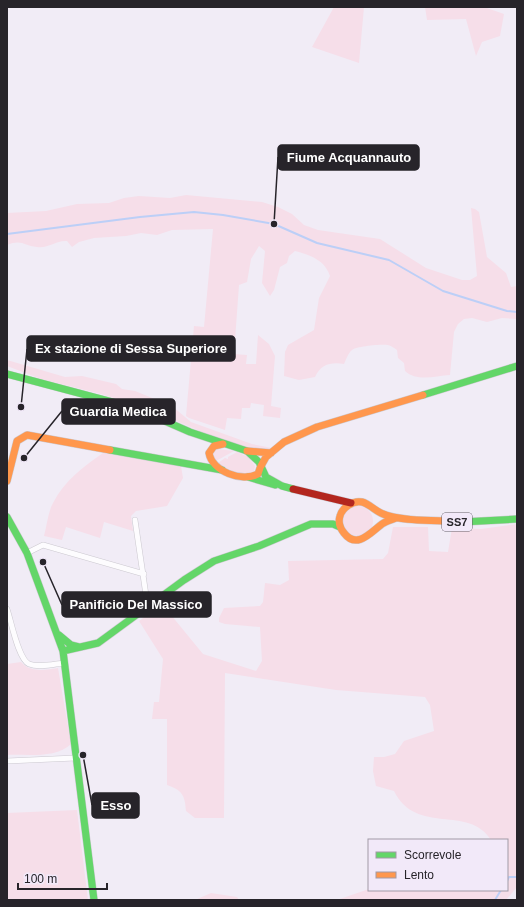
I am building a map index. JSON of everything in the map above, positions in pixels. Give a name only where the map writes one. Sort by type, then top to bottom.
[{"type":"street","points":[[247,477],[253,477],[258,474],[260,467],[284,442],[318,427],[517,366]]},
{"type":"street","points":[[7,374],[135,408],[190,432],[223,444],[247,451],[271,454]]},
{"type":"street","points":[[190,432],[210,453],[214,464],[222,470]]},
{"type":"street","points":[[7,482],[17,441],[21,437],[27,435],[222,470]]},
{"type":"street","points":[[199,466],[203,464],[214,446],[223,444]]},
{"type":"street","name":"SS7","points":[[247,451],[256,458],[266,477],[282,486],[289,489],[322,495],[351,503],[361,502],[384,515],[396,518],[462,522],[517,519]]},
{"type":"street","name":"SS7","points":[[222,470],[282,486]]},
{"type":"street","points":[[333,499],[339,507],[340,526],[342,532],[353,539],[365,539],[386,522],[396,518]]},
{"type":"street","points":[[321,524],[340,515],[343,508],[351,503]]},
{"type":"street","points":[[373,509],[377,518],[375,531]]},
{"type":"street","points":[[7,517],[27,553],[63,651],[75,758],[94,900]]},
{"type":"street","points":[[135,520],[148,609]]},
{"type":"street","points":[[63,651],[83,648],[98,643],[148,609],[184,580],[214,561],[259,546],[298,528],[312,524],[340,526]]},
{"type":"street","points":[[27,553],[43,545],[144,574]]},
{"type":"street","points":[[7,609],[9,620],[25,661],[30,664],[39,665],[64,663]]},
{"type":"street","points":[[55,628],[63,640],[71,645],[83,648]]},
{"type":"street","points":[[7,761],[75,758]]},
{"type":"shaded area","points":[[334,7],[364,7],[359,63],[312,47]]},
{"type":"shaded area","points":[[425,7],[484,7],[504,14],[500,36],[482,42],[476,56],[466,19],[427,20]]},
{"type":"shaded area","points":[[186,195],[262,202],[278,207],[292,214],[304,225],[318,230],[380,239],[426,268],[462,280],[470,280],[477,276],[471,208],[475,209],[479,212],[487,257],[506,273],[511,287],[517,286],[517,319],[502,318],[487,322],[472,318],[464,319],[458,324],[454,332],[450,375],[426,378],[410,374],[405,371],[404,363],[398,358],[397,350],[391,346],[385,345],[359,347],[352,350],[344,364],[335,363],[327,365],[320,369],[315,377],[299,380],[284,376],[285,352],[288,345],[314,330],[319,298],[330,276],[328,270],[321,262],[311,256],[295,251],[289,256],[287,263],[280,267],[274,290],[270,296],[262,283],[265,251],[259,246],[251,259],[247,282],[239,285],[234,354],[247,355],[246,364],[256,364],[258,335],[269,344],[275,356],[271,406],[281,408],[280,418],[263,416],[264,405],[251,403],[250,408],[242,408],[241,419],[227,418],[225,430],[189,418],[186,416],[194,326],[204,327],[213,229],[172,230],[157,235],[141,233],[126,236],[94,238],[79,242],[72,247],[67,241],[41,247],[20,243],[12,243],[7,245],[7,213],[46,211],[77,204],[109,203],[124,198],[139,196],[170,198]]},
{"type":"shaded area","points":[[7,360],[65,377],[82,376],[116,384],[122,389],[135,391],[172,406],[191,422],[252,444],[272,448],[270,450],[255,450],[225,442],[149,409],[101,394],[41,379],[7,366]]},
{"type":"shaded area","points":[[217,449],[234,451],[216,461],[213,457],[213,453]]},
{"type":"shaded area","points":[[237,452],[248,457],[255,466],[254,471],[245,474],[235,472],[218,463],[225,458],[228,459],[228,457]]},
{"type":"shaded area","points":[[103,453],[181,466],[183,478],[167,506],[136,511],[131,516],[133,531],[104,522],[100,538],[66,527],[62,540],[44,536],[50,510],[63,487],[88,463]]},
{"type":"shaded area","points":[[358,506],[369,510],[373,521],[369,532],[358,536],[347,532],[343,521],[347,510]]},
{"type":"shaded area","points":[[517,524],[517,887],[506,900],[337,900],[368,889],[368,891],[508,891],[508,839],[490,839],[481,829],[470,823],[429,817],[415,813],[404,805],[394,791],[376,786],[373,771],[374,757],[384,757],[395,754],[404,741],[434,731],[430,705],[425,697],[336,690],[225,673],[224,818],[195,818],[186,811],[185,801],[182,794],[176,789],[167,785],[167,719],[152,719],[154,702],[159,702],[163,659],[139,621],[162,604],[203,654],[256,671],[262,661],[260,627],[225,624],[219,622],[219,618],[224,608],[260,606],[263,602],[265,583],[280,585],[289,580],[288,561],[383,559],[388,553],[393,527],[428,527],[429,551],[448,552],[452,528],[481,529]]},
{"type":"shaded area","points":[[21,662],[29,668],[38,670],[58,668],[71,744],[65,749],[40,755],[7,755],[7,664]]},
{"type":"shaded area","points":[[77,810],[88,900],[7,900],[7,813]]},
{"type":"shaded area","points":[[211,893],[237,897],[239,900],[195,900]]},
{"type":"waterway","points":[[7,234],[140,217],[194,212],[223,215],[274,224],[317,243],[389,260],[443,291],[507,311],[517,312]]},
{"type":"waterway","points":[[508,879],[509,877],[517,877]]},
{"type":"waterway","points":[[495,900],[500,891]]},
{"type":"traffic: fast","points":[[423,395],[517,366]]},
{"type":"traffic: fast","points":[[7,374],[135,408],[190,432],[247,451],[259,462],[266,477],[282,486],[293,489]]},
{"type":"traffic: fast","points":[[110,450],[222,470]]},
{"type":"traffic: fast","points":[[248,477],[275,485]]},
{"type":"traffic: fast","points":[[7,517],[27,553],[63,651],[94,900]]},
{"type":"traffic: fast","points":[[444,521],[462,522],[517,519]]},
{"type":"traffic: fast","points":[[63,651],[98,643],[184,580],[214,561],[259,546],[311,524],[333,524],[340,527]]},
{"type":"traffic: fast","points":[[59,635],[71,645],[79,647]]},
{"type":"traffic: slow","points":[[261,466],[266,457],[284,442],[317,427],[423,395]]},
{"type":"traffic: slow","points":[[7,481],[17,441],[27,435],[110,450]]},
{"type":"traffic: slow","points":[[223,444],[214,446],[209,453],[211,459],[222,470],[229,474],[244,477],[258,474],[260,468]]},
{"type":"traffic: slow","points":[[247,451],[271,453]]},
{"type":"traffic: slow","points":[[396,518],[387,521],[369,535],[359,540],[349,538],[340,527],[339,523],[339,518],[343,510],[348,505],[355,502],[365,503],[383,514],[393,517],[415,520],[444,521]]},
{"type":"traffic: jam","points":[[293,489],[351,503]]},
{"type":"place","name":"Fiume Acquannauto","points":[[274,224]]},
{"type":"place","name":"Ex stazione di Sessa Superiore","points":[[21,407]]},
{"type":"place","name":"Guardia Medica","points":[[24,458]]},
{"type":"place","name":"Panificio Del Massico","points":[[43,562]]},
{"type":"place","name":"Esso","points":[[83,755]]}]
